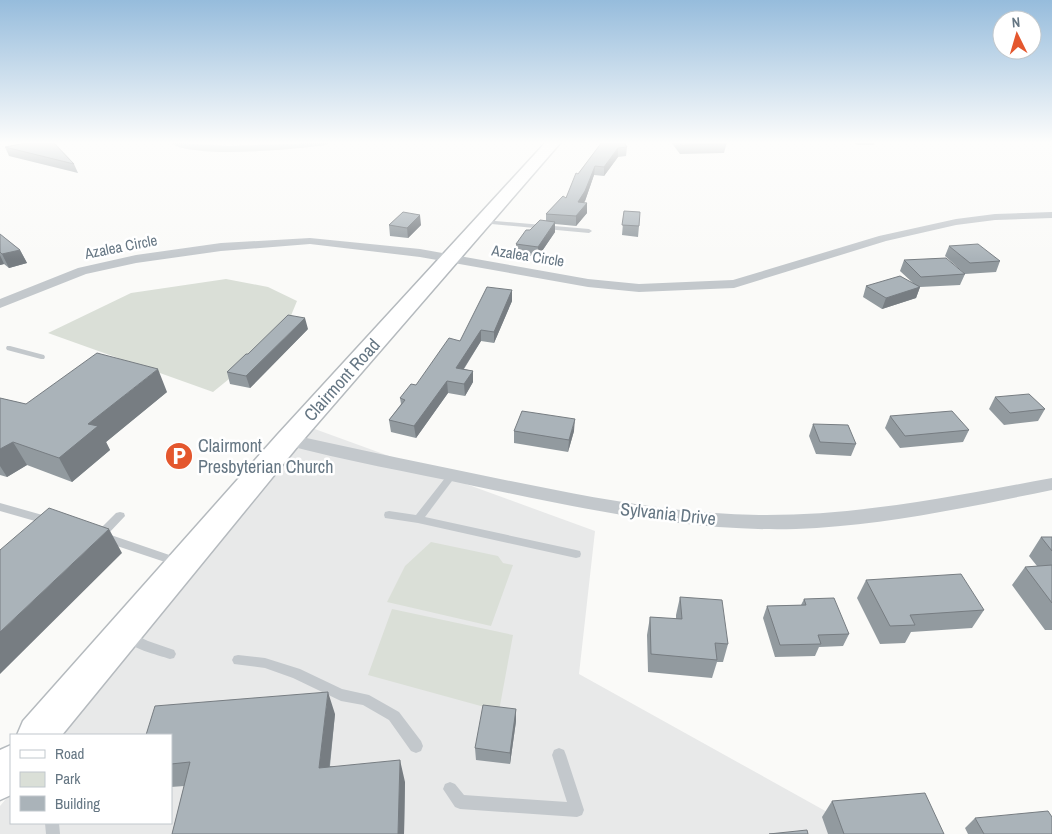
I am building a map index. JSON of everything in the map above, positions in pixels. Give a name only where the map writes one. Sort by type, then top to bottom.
[{"type":"main road","name":"Clairmont Road","points":[[38,734],[288,440],[519,181]]},
{"type":"main road","points":[[0,779],[10,767]]},
{"type":"street","name":"Azalea Circle","points":[[0,304],[82,271],[136,259],[221,247],[310,242],[420,253],[450,260],[588,282],[639,288],[734,284],[884,238],[956,222],[995,217],[1052,214]]},
{"type":"street","name":"Sylvania Drive","points":[[288,440],[606,507],[692,519],[760,522],[830,519],[915,511],[1052,484]]},
{"type":"lane","points":[[483,222],[589,231]]},
{"type":"lane","points":[[10,348],[41,357]]},
{"type":"lane","points":[[418,520],[452,475]]},
{"type":"lane","points":[[0,507],[58,523]]},
{"type":"lane","points":[[389,515],[576,554]]},
{"type":"lane","points":[[120,516],[96,534],[182,564]]},
{"type":"lane","points":[[124,634],[144,645],[170,654]]},
{"type":"lane","points":[[238,660],[265,663],[296,673],[340,695],[365,699],[394,716],[416,746]]},
{"type":"lane","points":[[450,789],[460,802],[577,810],[559,755]]},
{"type":"shaded area","points":[[312,428],[595,531],[579,674],[838,818],[844,834],[0,834],[0,806],[10,794],[10,824],[172,824],[172,734],[60,734]]},
{"type":"green space","points":[[226,279],[268,287],[297,301],[283,335],[213,392],[48,333],[131,293]]},
{"type":"green space","points":[[431,542],[498,556],[503,563],[513,565],[491,626],[387,602],[405,566]]},
{"type":"green space","points":[[392,609],[513,635],[499,711],[368,675]]},
{"type":"building","points":[[573,181],[589,181],[578,202],[587,203],[576,216],[546,214],[563,196],[566,198]]},
{"type":"building","points":[[624,211],[640,212],[639,226],[622,225]]},
{"type":"building","points":[[403,212],[420,215],[407,228],[389,225]]},
{"type":"building","points":[[540,220],[555,222],[538,247],[516,244],[526,230],[530,230]]},
{"type":"building","points":[[0,234],[20,250],[2,254],[0,252]]},
{"type":"building","points":[[978,244],[1000,261],[970,263],[949,246]]},
{"type":"building","points":[[946,258],[965,274],[921,277],[904,260]]},
{"type":"building","points":[[900,276],[920,287],[886,298],[866,286]]},
{"type":"building","points":[[487,287],[512,290],[494,332],[481,330],[456,368],[473,371],[464,384],[447,381],[414,426],[389,420],[405,400],[400,398],[411,384],[416,385],[449,338],[460,341]]},
{"type":"building","points":[[288,315],[305,318],[246,376],[227,372],[248,354]]},
{"type":"building","points":[[97,353],[158,369],[88,424],[98,426],[59,458],[13,442],[0,449],[0,398],[26,404]]},
{"type":"building","points":[[1029,394],[1045,409],[1010,413],[995,397]]},
{"type":"building","points":[[522,411],[575,419],[569,440],[514,431]]},
{"type":"building","points":[[952,411],[969,430],[905,436],[890,416]]},
{"type":"building","points":[[813,424],[848,425],[856,444],[820,442]]},
{"type":"building","points":[[49,508],[109,529],[0,632],[0,550]]},
{"type":"building","points":[[1041,537],[1052,537],[1052,551]]},
{"type":"building","points":[[1052,565],[1052,603],[1025,567]]},
{"type":"building","points":[[961,574],[984,610],[910,615],[915,625],[890,626],[866,580]]},
{"type":"building","points":[[680,597],[722,600],[728,644],[715,643],[717,660],[651,654],[650,617],[682,619]]},
{"type":"building","points":[[834,598],[849,634],[818,635],[821,644],[780,645],[767,606],[806,605],[804,599]]},
{"type":"building","points":[[328,692],[319,768],[400,760],[398,834],[172,834],[190,762],[172,764],[172,734],[146,734],[155,706]]},
{"type":"building","points":[[483,705],[516,709],[510,753],[475,748]]},
{"type":"building","points":[[925,793],[944,834],[844,834],[832,801]]},
{"type":"building","points":[[1048,811],[1052,817],[1052,834],[984,834],[975,818]]},
{"type":"building","points":[[807,830],[808,834],[769,834]]},
{"type":"place","name":"Clairmont Presbyterian Church","points":[[179,456]]}]
